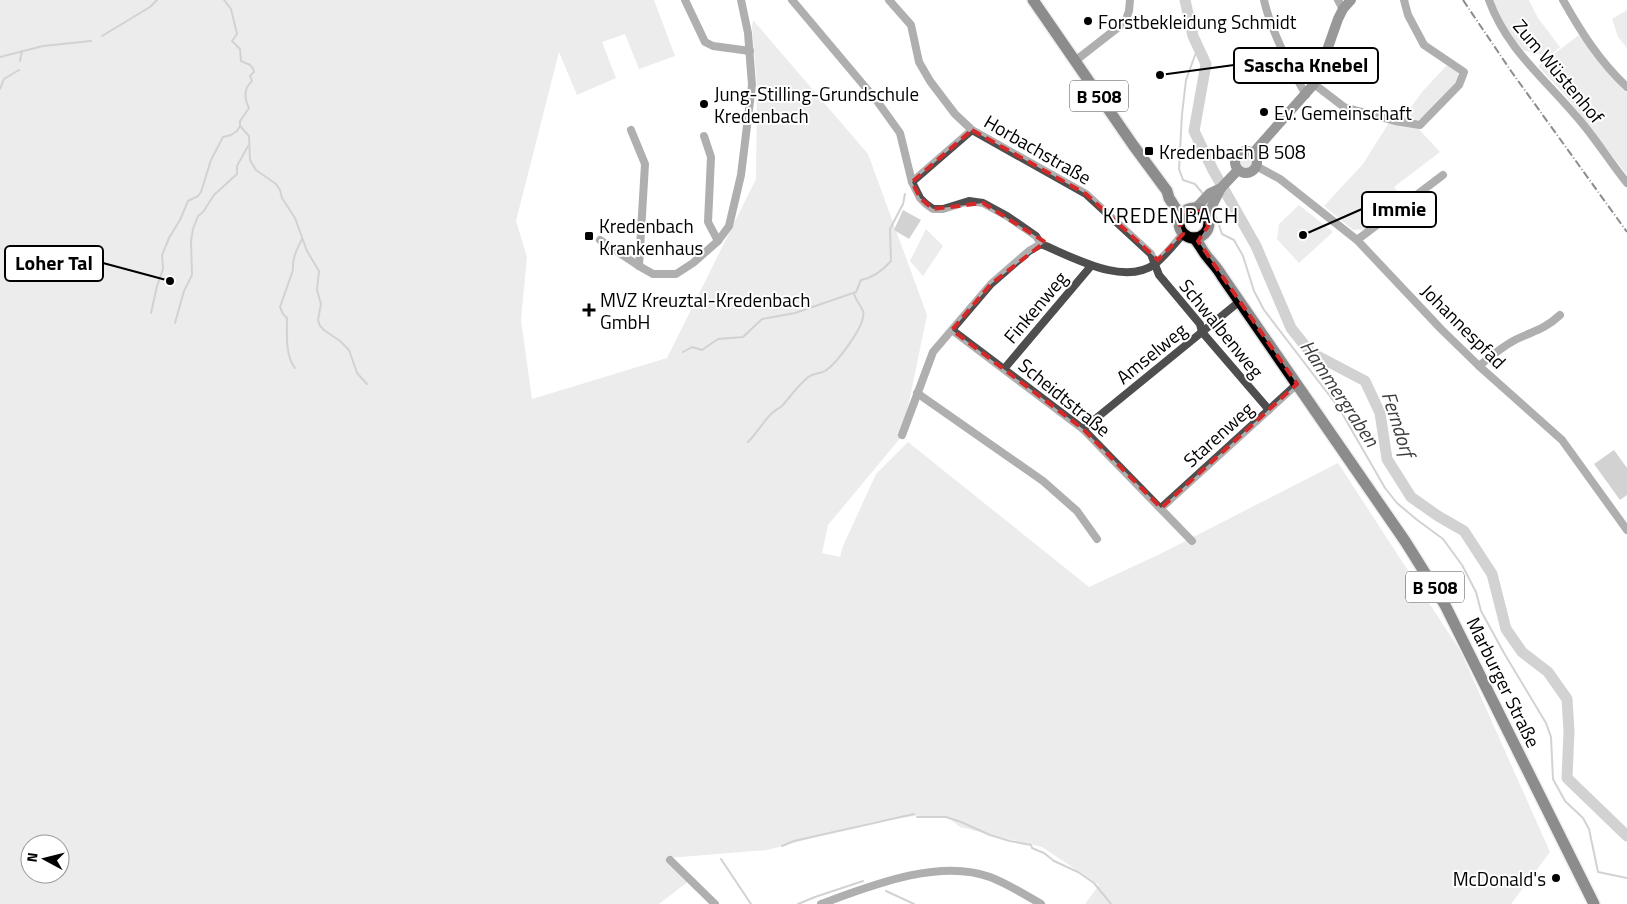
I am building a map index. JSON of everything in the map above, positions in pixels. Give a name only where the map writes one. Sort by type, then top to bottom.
[{"type":"main road","name":"B 508","points":[[1033,0],[1133,145],[1168,191],[1174,194],[1188,211],[1204,213],[1207,216],[1208,226],[1205,232]]},
{"type":"main road","points":[[1253,153],[1314,84],[1340,5],[1350,0]]},
{"type":"main road","points":[[1246,150],[1253,153],[1257,159],[1256,166],[1248,173],[1238,170],[1234,162],[1237,154],[1246,150]]},
{"type":"main road","points":[[1207,216],[1221,188],[1238,170]]},
{"type":"main road","points":[[1188,211],[1210,193],[1221,188]]},
{"type":"main road","name":"B 508","points":[[1188,211],[1180,226],[1189,235]]},
{"type":"main road","points":[[1189,235],[1199,236],[1205,232]]},
{"type":"main road","name":"Marburger Straße","points":[[1205,232],[1214,254],[1215,263]]},
{"type":"main road","name":"Marburger Straße","points":[[1189,235],[1215,263],[1405,541],[1445,605],[1594,904]]},
{"type":"street","points":[[685,0],[705,42],[713,46],[750,51]]},
{"type":"street","points":[[600,240],[654,274],[676,274],[693,263],[718,241],[729,226],[742,175],[752,86],[748,32],[741,0]]},
{"type":"street","points":[[792,0],[877,101],[900,133],[912,182],[920,198],[933,209],[943,210],[969,202],[983,203],[1036,236],[1041,244],[1091,266],[1109,270],[1133,272],[1143,270],[1155,264],[1189,235]]},
{"type":"street","name":"Horbachstraße","points":[[889,0],[911,25],[919,62],[930,82],[955,114],[972,130],[1086,194],[1151,254],[1155,264]]},
{"type":"street","points":[[1075,61],[1125,22],[1130,0]]},
{"type":"street","points":[[1264,0],[1267,13],[1293,71],[1306,94]]},
{"type":"street","points":[[1314,84],[1344,107],[1387,119],[1420,125],[1459,85],[1464,72],[1424,45],[1408,14],[1404,0]]},
{"type":"street","name":"Zum Wüstenhof","points":[[1489,0],[1495,18],[1504,34],[1518,52],[1577,116],[1627,183]]},
{"type":"street","points":[[1564,0],[1582,34],[1610,72],[1627,87]]},
{"type":"street","points":[[631,130],[645,164],[639,266]]},
{"type":"street","points":[[912,182],[972,130]]},
{"type":"street","points":[[704,136],[711,157],[708,222],[718,241]]},
{"type":"street","name":"Johannespfad","points":[[1256,166],[1280,179],[1357,240],[1441,329],[1479,366],[1562,440],[1627,530]]},
{"type":"street","points":[[1357,240],[1443,175]]},
{"type":"street","points":[[902,435],[933,352],[991,284],[1028,251],[1041,244]]},
{"type":"street","name":"Schwalbenweg","points":[[1155,264],[1159,276],[1200,324],[1202,332],[1268,410]]},
{"type":"street","name":"Finkenweg","points":[[1004,369],[1091,266]]},
{"type":"street","name":"Amselweg","points":[[1084,429],[1240,301]]},
{"type":"street","points":[[1479,366],[1499,349],[1550,325],[1560,315]]},
{"type":"street","name":"Scheidtstraße","points":[[952,330],[1084,429],[1192,541]]},
{"type":"street","name":"Starenweg","points":[[1161,508],[1297,384]]},
{"type":"street","points":[[918,393],[1043,481],[1077,511],[1098,539]]},
{"type":"street","points":[[670,860],[716,904]]},
{"type":"street","points":[[821,904],[927,871],[960,871],[988,876],[1013,887],[1041,904]]},
{"type":"street","points":[[844,896],[847,904]]},
{"type":"highlighted area","points":[[972,130],[1086,194],[1158,260],[1183,234],[1179,221],[1183,213],[1196,208],[1204,213],[1208,226],[1198,241],[1297,384],[1161,508],[1083,429],[952,330],[991,284],[1045,242],[983,203],[933,209],[920,198],[912,182]]},
{"type":"shaded area","points":[[0,0],[654,0],[675,56],[639,69],[625,34],[602,42],[616,78],[577,95],[559,52],[516,221],[527,257],[521,320],[532,399],[667,358],[756,179],[757,86],[753,20],[868,154],[927,315],[902,436],[828,525],[822,553],[840,557],[843,546],[876,474],[908,442],[1089,587],[1160,554],[1338,463],[1461,652],[1550,852],[1511,904],[1085,904],[1099,885],[1042,847],[960,827],[947,817],[915,816],[872,822],[767,850],[668,858],[689,881],[659,904],[0,904]]},
{"type":"shaded area","points":[[1491,0],[1529,0],[1538,18],[1560,47],[1549,56],[1520,50],[1504,33]]},
{"type":"shaded area","points":[[1627,10],[1627,48],[1618,37],[1612,19]]},
{"type":"shaded area","points":[[1579,35],[1608,73],[1627,93],[1627,175],[1565,95],[1538,66]]},
{"type":"shaded area","points":[[1448,64],[1458,73],[1458,81],[1427,115],[1418,120],[1410,121],[1403,118],[1422,92]]},
{"type":"shaded area","points":[[1390,121],[1416,126],[1440,152],[1394,187],[1404,200],[1366,229],[1353,230],[1324,206],[1363,164]]},
{"type":"shaded area","points":[[1246,151],[1254,154],[1257,162],[1254,170],[1246,173],[1238,170],[1235,162],[1238,154]]},
{"type":"shaded area","points":[[1299,205],[1333,232],[1299,263],[1277,239],[1279,224]]},
{"type":"shaded area","points":[[903,210],[921,220],[909,239],[894,230]]},
{"type":"shaded area","points":[[926,229],[943,246],[923,276],[910,261]]},
{"type":"shaded area","points":[[1614,450],[1627,468],[1627,495],[1620,500],[1594,464]]},
{"type":"waterway","points":[[102,36],[150,7],[157,0]]},
{"type":"waterway","points":[[224,0],[231,9],[237,34],[232,41],[240,49],[241,61],[251,66],[254,72],[250,76],[252,81],[247,87],[245,94],[249,108],[240,121],[240,126],[249,136],[250,160],[256,170],[276,184],[280,190],[282,198],[295,218],[307,251],[319,271],[317,290],[321,304],[318,320],[320,326],[349,350],[357,373],[367,384]]},
{"type":"waterway","name":"Ferndorf","points":[[1185,0],[1193,36],[1206,64],[1194,131],[1213,170],[1256,246],[1291,328],[1310,352],[1365,381],[1380,413],[1387,459],[1411,497],[1464,531],[1492,574],[1506,629],[1522,652],[1548,672],[1567,699],[1569,731],[1567,778],[1627,836]]},
{"type":"waterway","points":[[0,57],[43,46],[91,41]]},
{"type":"waterway","name":"Hammergraben","points":[[1198,47],[1186,80],[1179,169],[1183,180],[1195,184],[1204,195]]},
{"type":"waterway","points":[[20,61],[22,51]]},
{"type":"waterway","points":[[0,89],[4,79],[19,70]]},
{"type":"waterway","points":[[151,313],[163,269],[162,255],[169,238],[180,220],[188,201],[198,196],[201,192],[211,160],[223,137],[231,135],[240,126]]},
{"type":"waterway","points":[[175,323],[184,291],[192,275],[191,241],[198,216],[203,212],[214,195],[237,174],[237,166],[248,146]]},
{"type":"waterway","points":[[683,352],[692,347],[702,350],[718,339],[743,337],[762,319],[795,313],[856,292],[861,280],[878,273],[891,261],[890,229],[903,204],[905,194]]},
{"type":"waterway","name":"Hammergraben","points":[[1214,211],[1222,234],[1234,240],[1243,256],[1254,291],[1264,310],[1339,408],[1385,488],[1397,503],[1443,539],[1462,565],[1476,592],[1481,611],[1546,723],[1551,737],[1553,779],[1565,801],[1583,818],[1589,829],[1598,872],[1627,878]]},
{"type":"waterway","points":[[295,368],[288,351],[287,318],[280,307],[293,270],[295,254],[302,239]]},
{"type":"waterway","points":[[748,442],[771,414],[782,406],[802,383],[810,376],[825,371],[830,367],[850,343],[863,317],[863,311],[854,294]]},
{"type":"waterway","points":[[782,846],[794,841],[914,814]]},
{"type":"waterway","points":[[917,817],[946,817],[990,835],[1031,845],[1032,848],[1078,872],[1094,883],[1111,904]]},
{"type":"waterway","points":[[721,859],[751,904]]},
{"type":"waterway","points":[[798,904],[863,881]]},
{"type":"waterway","points":[[886,891],[914,904]]},
{"type":"railway","points":[[1463,0],[1511,71],[1627,232]]},
{"type":"place","name":"Forstbekleidung Schmidt","points":[[1088,21]]},
{"type":"place","name":"Sascha Knebel","points":[[1160,75]]},
{"type":"place","name":"Jung-Stilling-Grundschule Kredenbach","points":[[704,104]]},
{"type":"place","name":"Ev. Gemeinschaft","points":[[1264,112]]},
{"type":"place","name":"Kredenbach B 508","points":[[1149,151]]},
{"type":"place","name":"Immie","points":[[1303,235]]},
{"type":"place","name":"Kredenbach Krankenhaus","points":[[589,236]]},
{"type":"place","name":"Loher Tal","points":[[170,281]]},
{"type":"place","name":"MVZ Kreuztal-Kredenbach GmbH","points":[[589,310]]},
{"type":"place","name":"McDonald's","points":[[1556,878]]},
{"type":"district","name":"KREDENBACH","points":[[1171,215]]}]
